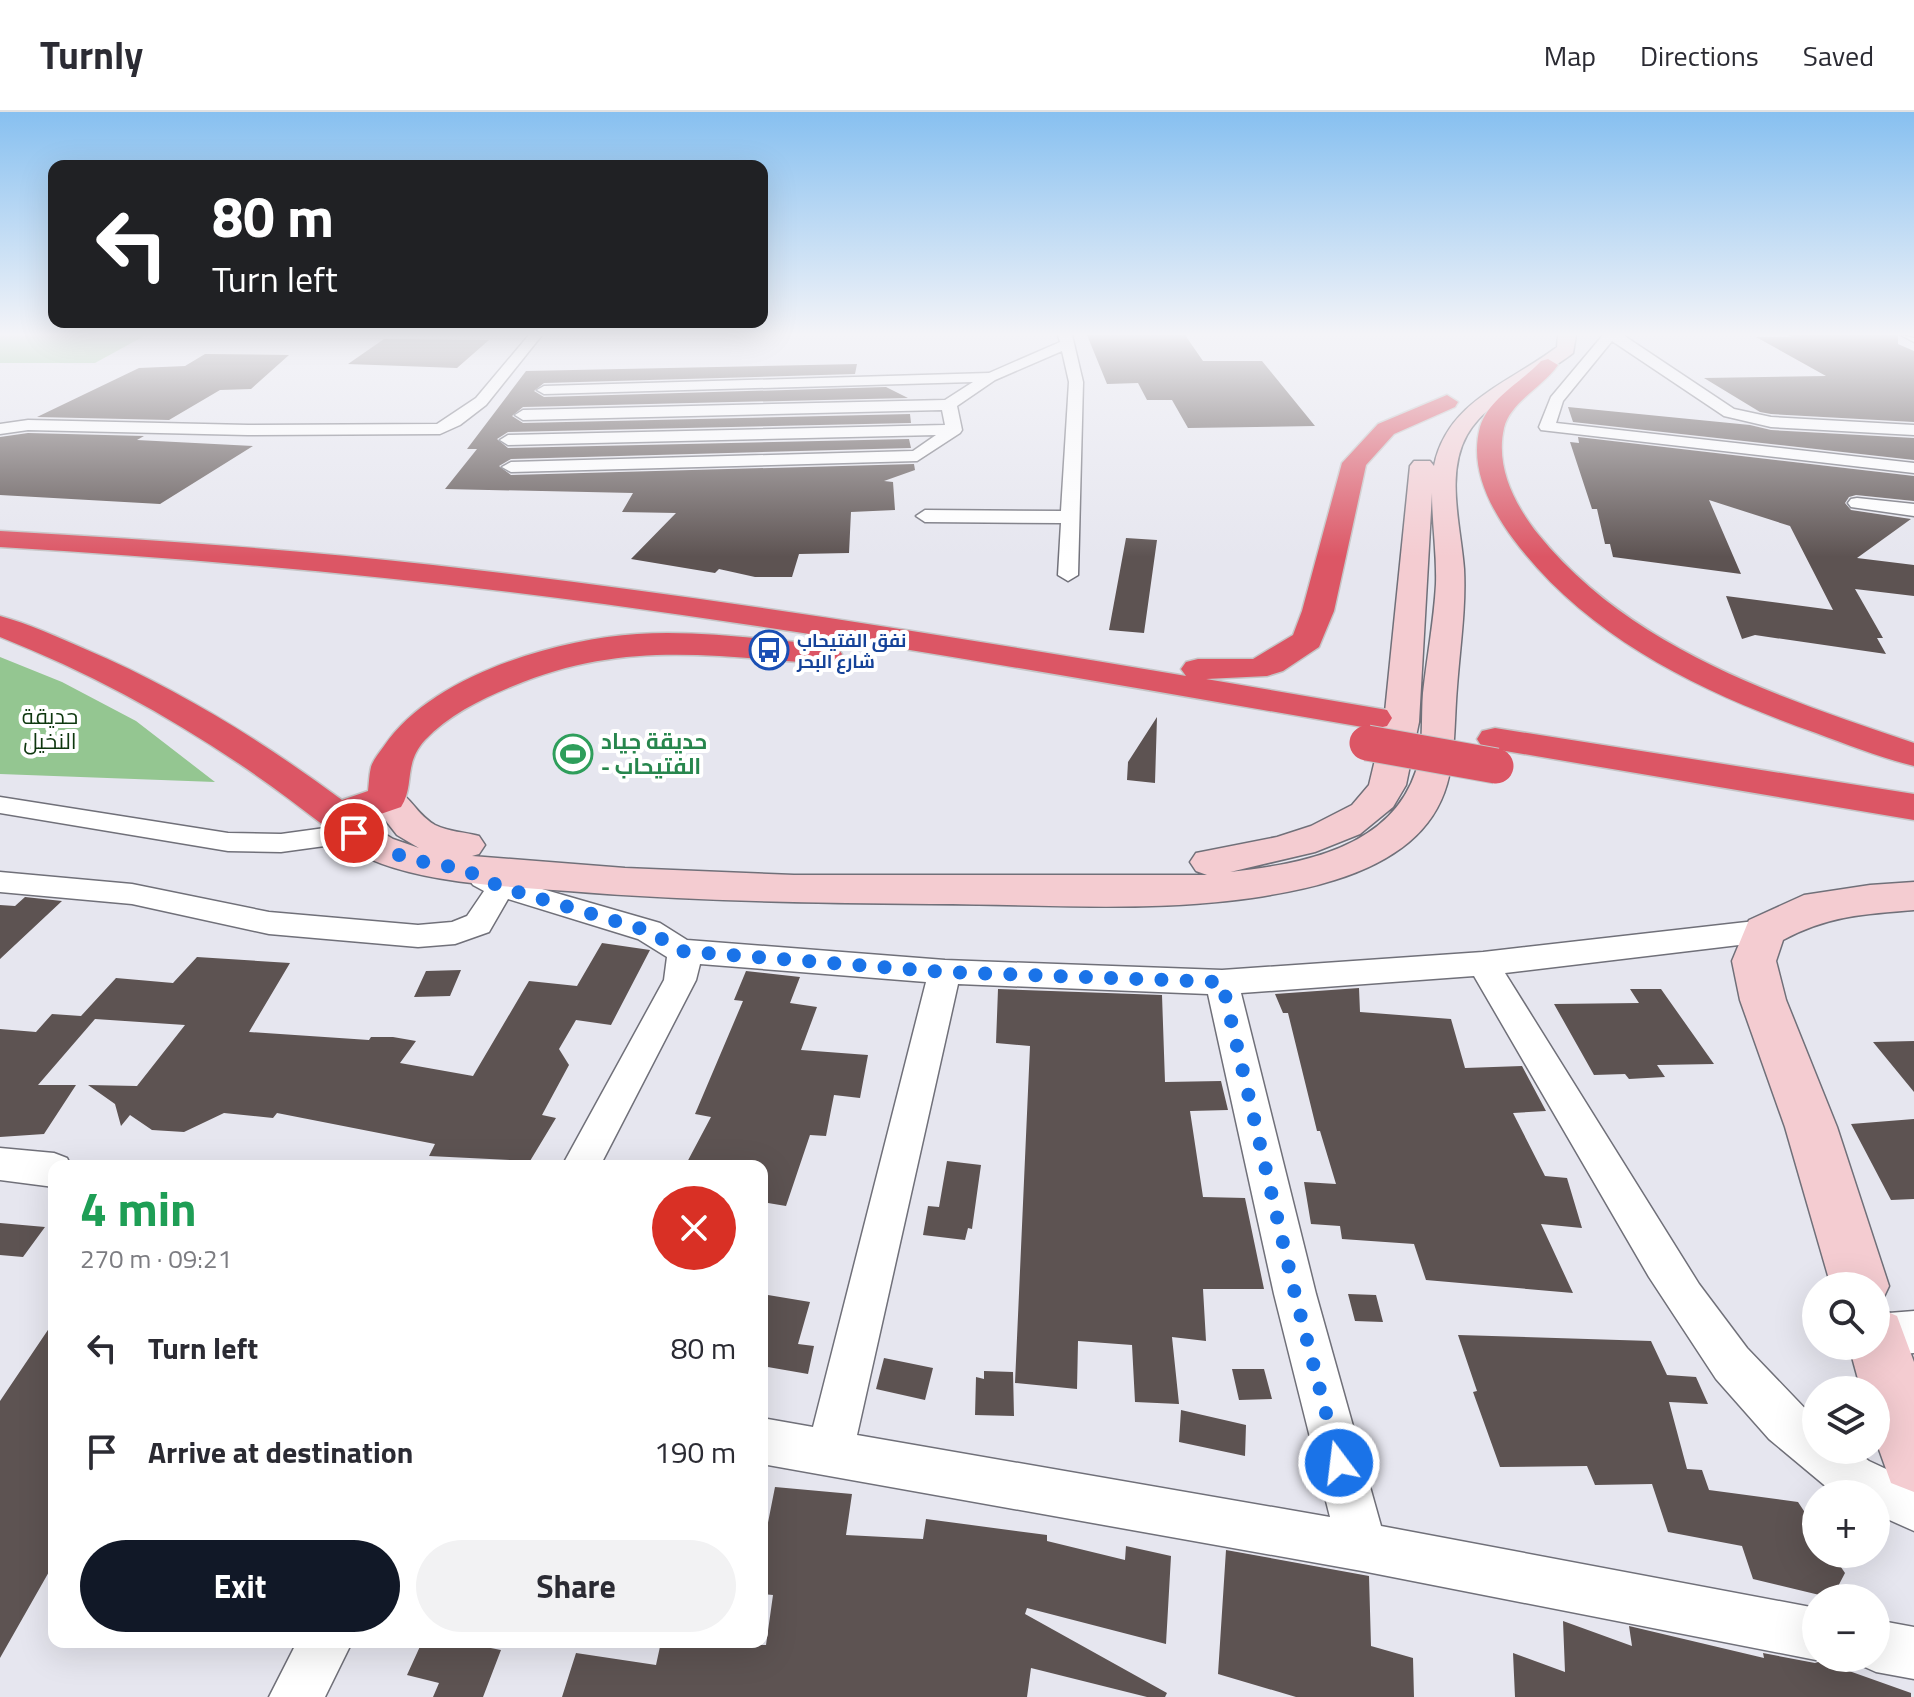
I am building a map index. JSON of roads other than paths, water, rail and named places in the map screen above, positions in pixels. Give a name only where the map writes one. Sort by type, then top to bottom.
[{"type":"highway","points":[[941,647],[1185,669],[1255,669],[1271,664],[1307,640],[1318,611],[1354,463],[1386,429],[1431,409]]},
{"type":"highway","points":[[1503,409],[1493,423],[1489,460],[1498,493],[1529,544],[1549,568],[1587,602],[1651,646],[1732,686],[1837,729],[1914,755]]},
{"type":"highway","points":[[0,539],[157,549],[492,580],[661,603],[941,647],[1914,835]]},
{"type":"highway","points":[[0,558],[232,573],[481,599],[1371,731]]},
{"type":"highway","points":[[0,626],[47,643],[129,681],[235,744],[345,824],[387,798],[390,763],[421,724],[499,679],[554,658],[638,643],[855,655]]},
{"type":"highway","points":[[1495,753],[1914,807]]},
{"type":"main road","points":[[387,798],[402,822],[414,831],[446,843],[522,851],[686,860],[1131,868],[1239,858],[1337,829],[1379,801],[1388,787],[1399,740],[1423,452],[1442,409]]},
{"type":"main road","points":[[345,824],[379,848],[413,860],[463,869],[625,882],[794,889],[1167,891],[1245,885],[1304,874],[1358,857],[1391,839],[1418,808],[1435,770],[1450,573],[1444,496],[1451,442],[1475,409]]},
{"type":"main road","points":[[1856,1272],[1811,1127],[1763,1000],[1754,961],[1764,931],[1804,910],[1870,899],[1914,896]]},
{"type":"main road","points":[[1883,1360],[1914,1460]]},
{"type":"street","points":[[0,429],[28,425],[248,430],[440,429],[470,409]]},
{"type":"street","points":[[580,442],[597,409]]},
{"type":"street","points":[[523,415],[710,409],[710,434],[697,464]]},
{"type":"street","points":[[950,409],[954,430]]},
{"type":"street","points":[[1068,575],[1075,409]]},
{"type":"street","points":[[1553,409],[1547,427],[1914,468]]},
{"type":"street","points":[[1723,409],[1771,422],[1914,430]]},
{"type":"street","points":[[508,440],[580,442],[710,434],[954,430]]},
{"type":"street","points":[[511,467],[917,456],[954,430]]},
{"type":"street","points":[[1857,503],[1914,510]]},
{"type":"street","points":[[925,516],[1071,517]]},
{"type":"street","points":[[0,805],[87,822],[241,843],[281,843],[345,824]]},
{"type":"street","points":[[463,869],[501,887],[649,931],[681,951],[945,972],[1222,982],[1483,964],[1764,931]]},
{"type":"street","points":[[0,882],[58,884],[132,894],[269,923],[418,936],[455,933],[478,924],[501,887]]},
{"type":"street","points":[[584,1160],[680,980],[684,964],[681,951]]},
{"type":"street","points":[[1483,964],[1690,1309],[1739,1375],[1784,1425],[1802,1439]]},
{"type":"street","points":[[829,1455],[945,972]]},
{"type":"street","points":[[1222,982],[1295,1294],[1362,1547]]},
{"type":"street","points":[[0,1164],[48,1169]]},
{"type":"street","points":[[1890,1335],[1914,1332]]},
{"type":"street","points":[[768,1442],[1362,1547],[1802,1631]]},
{"type":"street","points":[[1834,1464],[1852,1478],[1914,1507]]},
{"type":"street","points":[[296,1697],[323,1648]]},
{"type":"street","points":[[1890,1649],[1914,1653]]},
{"type":"place","name":"نفق الفتيحاب شارع البحر","points":[[769,650]]},
{"type":"place","name":"حديقة جياد - الفتيحاب","points":[[573,754]]},
{"type":"park label","name":"حديقة النخيل","points":[[50,728]]}]
